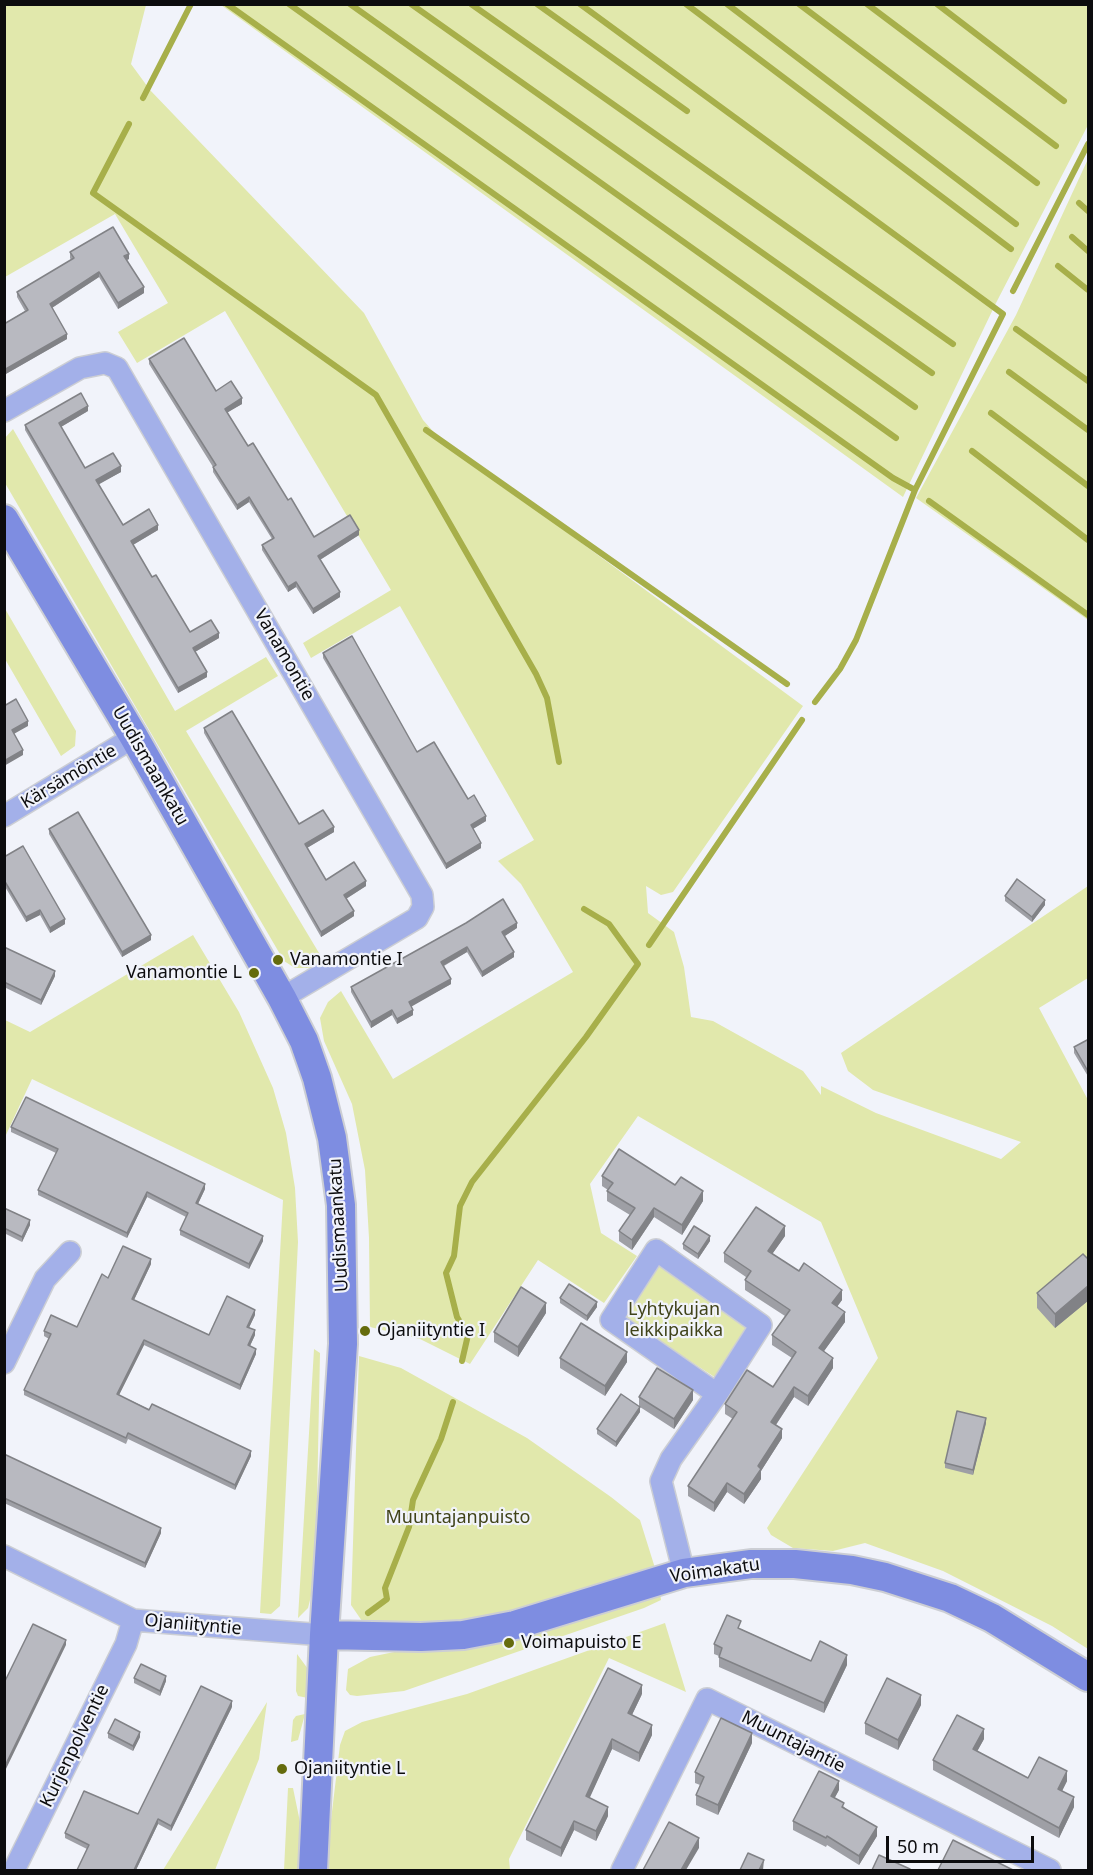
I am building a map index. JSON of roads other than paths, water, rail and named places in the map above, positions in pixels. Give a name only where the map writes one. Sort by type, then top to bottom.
[{"type":"street","name":"Vanamontie","points":[[4,411],[80,368],[105,363],[117,368],[422,895],[423,907],[417,918],[282,998]]},
{"type":"street","name":"Uudismaankatu","points":[[4,519],[134,737],[282,998],[304,1041],[317,1078],[332,1138],[341,1205],[343,1344],[324,1635],[313,1870]]},
{"type":"street","name":"Kärsämöntie","points":[[4,816],[134,737]]},
{"type":"street","points":[[684,1573],[661,1481],[671,1459],[717,1394],[760,1327],[760,1323],[656,1250],[611,1320],[717,1394]]},
{"type":"street","points":[[4,1363],[45,1279],[70,1252]]},
{"type":"street","name":"Ojaniityntie","points":[[4,1556],[133,1620],[324,1635]]},
{"type":"street","name":"Voimakatu","points":[[324,1635],[421,1637],[487,1631],[546,1616],[684,1573],[774,1563],[823,1566],[885,1577],[917,1586],[992,1618],[1089,1677]]},
{"type":"street","name":"Kurjenpolventie","points":[[14,1870],[126,1644],[133,1620]]},
{"type":"street","name":"Muuntajantie","points":[[622,1870],[707,1699],[1050,1870]]},
{"type":"waterway","points":[[143,98],[191,4]]},
{"type":"waterway","points":[[227,4],[893,478],[915,490]]},
{"type":"waterway","points":[[289,4],[896,438]]},
{"type":"waterway","points":[[350,4],[915,407]]},
{"type":"waterway","points":[[411,4],[932,373]]},
{"type":"waterway","points":[[471,4],[953,344]]},
{"type":"waterway","points":[[537,4],[687,111]]},
{"type":"waterway","points":[[580,4],[1003,314],[915,490],[856,640],[840,669],[815,702]]},
{"type":"waterway","points":[[686,4],[1011,249]]},
{"type":"waterway","points":[[727,4],[1016,224]]},
{"type":"waterway","points":[[799,4],[1037,183]]},
{"type":"waterway","points":[[867,4],[1056,146]]},
{"type":"waterway","points":[[937,4],[1064,101]]},
{"type":"waterway","points":[[129,124],[93,193],[376,395],[536,674],[547,698],[559,762]]},
{"type":"waterway","points":[[1013,291],[1088,144]]},
{"type":"waterway","points":[[1079,203],[1088,211]]},
{"type":"waterway","points":[[1072,237],[1088,251]]},
{"type":"waterway","points":[[1058,266],[1088,290]]},
{"type":"waterway","points":[[1016,329],[1088,381]]},
{"type":"waterway","points":[[1009,372],[1088,430]]},
{"type":"waterway","points":[[991,413],[1088,486]]},
{"type":"waterway","points":[[426,430],[787,684]]},
{"type":"waterway","points":[[972,451],[1088,540]]},
{"type":"waterway","points":[[929,501],[1088,615]]},
{"type":"waterway","points":[[649,945],[802,720]]},
{"type":"waterway","points":[[462,1361],[468,1335],[457,1317],[446,1273],[454,1256],[460,1206],[472,1182],[586,1037],[638,964],[609,924],[584,909]]},
{"type":"waterway","points":[[368,1613],[387,1599],[385,1588],[409,1527],[413,1500],[441,1439],[453,1402]]},
{"type":"place","name":"Vanamontie I","points":[[278,960]]},
{"type":"place","name":"Vanamontie L","points":[[254,973]]},
{"type":"place","name":"Ojaniityntie I","points":[[365,1331]]},
{"type":"place","name":"Voimapuisto E","points":[[509,1643]]},
{"type":"place","name":"Ojaniityntie L","points":[[282,1769]]},
{"type":"park label","name":"Lyhtykujan leikkipaikka","points":[[674,1320]]},
{"type":"park label","name":"Muuntajanpuisto","points":[[458,1518]]}]
